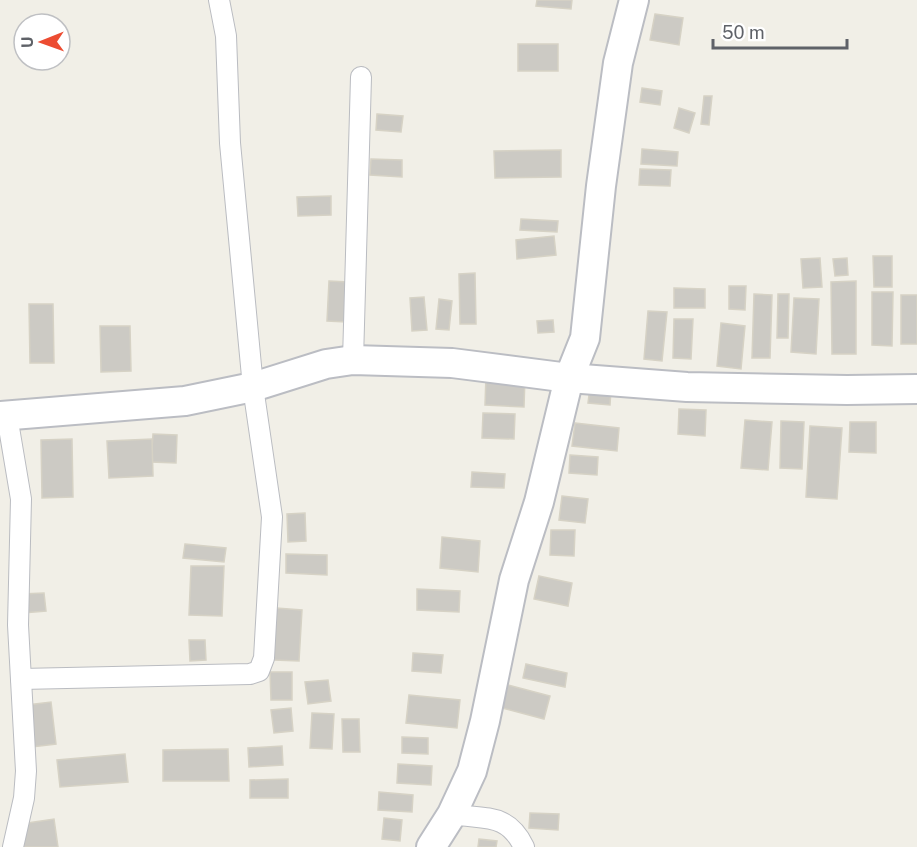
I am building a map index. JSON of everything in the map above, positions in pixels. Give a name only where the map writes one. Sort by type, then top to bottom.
[{"type":"street","points":[[21,679],[250,674],[259,671],[264,658],[272,517],[252,387],[230,143],[226,36],[219,0]]},
{"type":"street","points":[[430,847],[452,814],[472,771],[485,722],[514,580],[539,502],[569,378],[585,338],[601,186],[618,63],[633,0]]},
{"type":"street","points":[[353,360],[361,77]]},
{"type":"street","points":[[13,847],[24,798],[26,771],[18,626],[21,499],[3,416],[185,401],[252,387],[326,364],[353,360],[452,363],[569,378],[687,387],[917,389]]},
{"type":"street","points":[[452,814],[499,820],[519,836],[524,847]]},
{"type":"building","points":[[537,0],[572,0],[571,9],[536,6]]},
{"type":"building","points":[[655,14],[683,18],[679,45],[650,40]]},
{"type":"building","points":[[518,44],[558,44],[558,71],[518,71]]},
{"type":"building","points":[[642,88],[662,91],[660,105],[640,102]]},
{"type":"building","points":[[704,96],[712,96],[709,125],[701,124]]},
{"type":"building","points":[[679,108],[695,113],[689,133],[674,128]]},
{"type":"building","points":[[377,114],[403,116],[401,132],[376,130]]},
{"type":"building","points":[[642,149],[678,152],[677,166],[641,164]]},
{"type":"building","points":[[561,150],[561,177],[495,178],[494,151]]},
{"type":"building","points":[[371,159],[402,160],[402,177],[370,175]]},
{"type":"building","points":[[640,169],[671,170],[670,186],[639,185]]},
{"type":"building","points":[[331,196],[331,215],[298,216],[297,197]]},
{"type":"building","points":[[521,219],[558,221],[557,232],[520,230]]},
{"type":"building","points":[[554,236],[556,255],[517,259],[516,240]]},
{"type":"building","points":[[873,256],[892,256],[892,287],[874,287]]},
{"type":"building","points":[[820,258],[822,287],[803,288],[801,259]]},
{"type":"building","points":[[847,258],[848,275],[835,276],[833,259]]},
{"type":"building","points":[[475,273],[476,324],[460,324],[459,274]]},
{"type":"building","points":[[329,281],[349,282],[346,322],[327,321]]},
{"type":"building","points":[[856,281],[856,354],[832,354],[831,282]]},
{"type":"building","points":[[729,286],[746,286],[745,310],[729,309]]},
{"type":"building","points":[[674,288],[705,289],[705,308],[674,308]]},
{"type":"building","points":[[872,292],[893,292],[892,346],[872,345]]},
{"type":"building","points":[[754,294],[772,295],[770,358],[752,358]]},
{"type":"building","points":[[778,294],[789,294],[788,338],[777,338]]},
{"type":"building","points":[[901,295],[917,295],[917,344],[901,344]]},
{"type":"building","points":[[424,297],[427,330],[412,331],[410,298]]},
{"type":"building","points":[[794,298],[819,299],[816,354],[791,352]]},
{"type":"building","points":[[439,299],[452,301],[449,330],[436,329]]},
{"type":"building","points":[[29,304],[53,304],[54,363],[30,363]]},
{"type":"building","points":[[648,311],[667,312],[662,361],[644,359]]},
{"type":"building","points":[[674,319],[693,319],[691,359],[673,358]]},
{"type":"building","points":[[553,320],[554,332],[538,333],[537,321]]},
{"type":"building","points":[[721,323],[745,326],[741,369],[717,366]]},
{"type":"building","points":[[100,326],[130,326],[131,371],[101,372]]},
{"type":"building","points":[[486,376],[525,377],[524,407],[485,405]]},
{"type":"building","points":[[590,387],[611,389],[610,405],[588,403]]},
{"type":"building","points":[[679,409],[706,410],[705,436],[678,434]]},
{"type":"building","points":[[483,413],[515,414],[514,439],[482,438]]},
{"type":"building","points":[[745,420],[772,422],[768,470],[741,468]]},
{"type":"building","points":[[781,421],[804,422],[802,469],[780,468]]},
{"type":"building","points":[[850,422],[876,422],[876,453],[849,452]]},
{"type":"building","points":[[575,423],[619,428],[617,451],[572,446]]},
{"type":"building","points":[[810,426],[842,428],[837,499],[806,497]]},
{"type":"building","points":[[153,434],[177,435],[176,463],[151,462]]},
{"type":"building","points":[[72,439],[73,497],[42,498],[41,440]]},
{"type":"building","points":[[152,439],[153,476],[109,478],[107,441]]},
{"type":"building","points":[[570,455],[598,457],[597,475],[569,473]]},
{"type":"building","points":[[472,472],[505,474],[504,488],[471,487]]},
{"type":"building","points":[[562,496],[588,499],[585,523],[559,520]]},
{"type":"building","points":[[305,513],[306,541],[288,542],[287,514]]},
{"type":"building","points":[[551,530],[575,530],[574,556],[550,555]]},
{"type":"building","points":[[442,537],[480,541],[478,572],[440,568]]},
{"type":"building","points":[[185,544],[226,548],[224,562],[183,558]]},
{"type":"building","points":[[286,554],[327,555],[327,575],[286,573]]},
{"type":"building","points":[[191,566],[224,566],[222,616],[189,615]]},
{"type":"building","points":[[539,576],[572,583],[568,606],[534,599]]},
{"type":"building","points":[[417,589],[460,591],[459,612],[417,610]]},
{"type":"building","points":[[44,593],[46,611],[23,613],[21,594]]},
{"type":"building","points":[[276,608],[302,610],[299,661],[274,660]]},
{"type":"building","points":[[189,640],[205,640],[206,660],[190,661]]},
{"type":"building","points":[[413,653],[443,655],[441,673],[412,671]]},
{"type":"building","points":[[526,664],[567,673],[565,687],[523,678]]},
{"type":"building","points":[[270,672],[292,672],[292,700],[271,700]]},
{"type":"building","points":[[328,680],[331,701],[308,704],[305,682]]},
{"type":"building","points":[[508,685],[550,696],[544,719],[502,708]]},
{"type":"building","points":[[409,695],[460,700],[457,728],[406,723]]},
{"type":"building","points":[[51,702],[56,744],[32,747],[27,705]]},
{"type":"building","points":[[291,708],[293,731],[274,733],[271,710]]},
{"type":"building","points":[[312,713],[334,714],[332,749],[310,748]]},
{"type":"building","points":[[342,719],[359,719],[360,752],[343,752]]},
{"type":"building","points":[[402,737],[428,738],[428,754],[402,753]]},
{"type":"building","points":[[282,746],[283,765],[249,767],[248,748]]},
{"type":"building","points":[[228,749],[229,781],[163,781],[163,750]]},
{"type":"building","points":[[125,754],[128,782],[60,787],[57,760]]},
{"type":"building","points":[[398,764],[432,766],[431,785],[397,783]]},
{"type":"building","points":[[288,779],[288,798],[250,798],[250,780]]},
{"type":"building","points":[[379,792],[413,795],[412,812],[378,810]]},
{"type":"building","points":[[530,813],[559,814],[558,830],[529,828]]},
{"type":"building","points":[[384,818],[402,820],[400,841],[382,839]]},
{"type":"building","points":[[54,819],[58,847],[24,847],[21,824]]},
{"type":"building","points":[[479,839],[497,841],[496,847],[478,847]]}]
